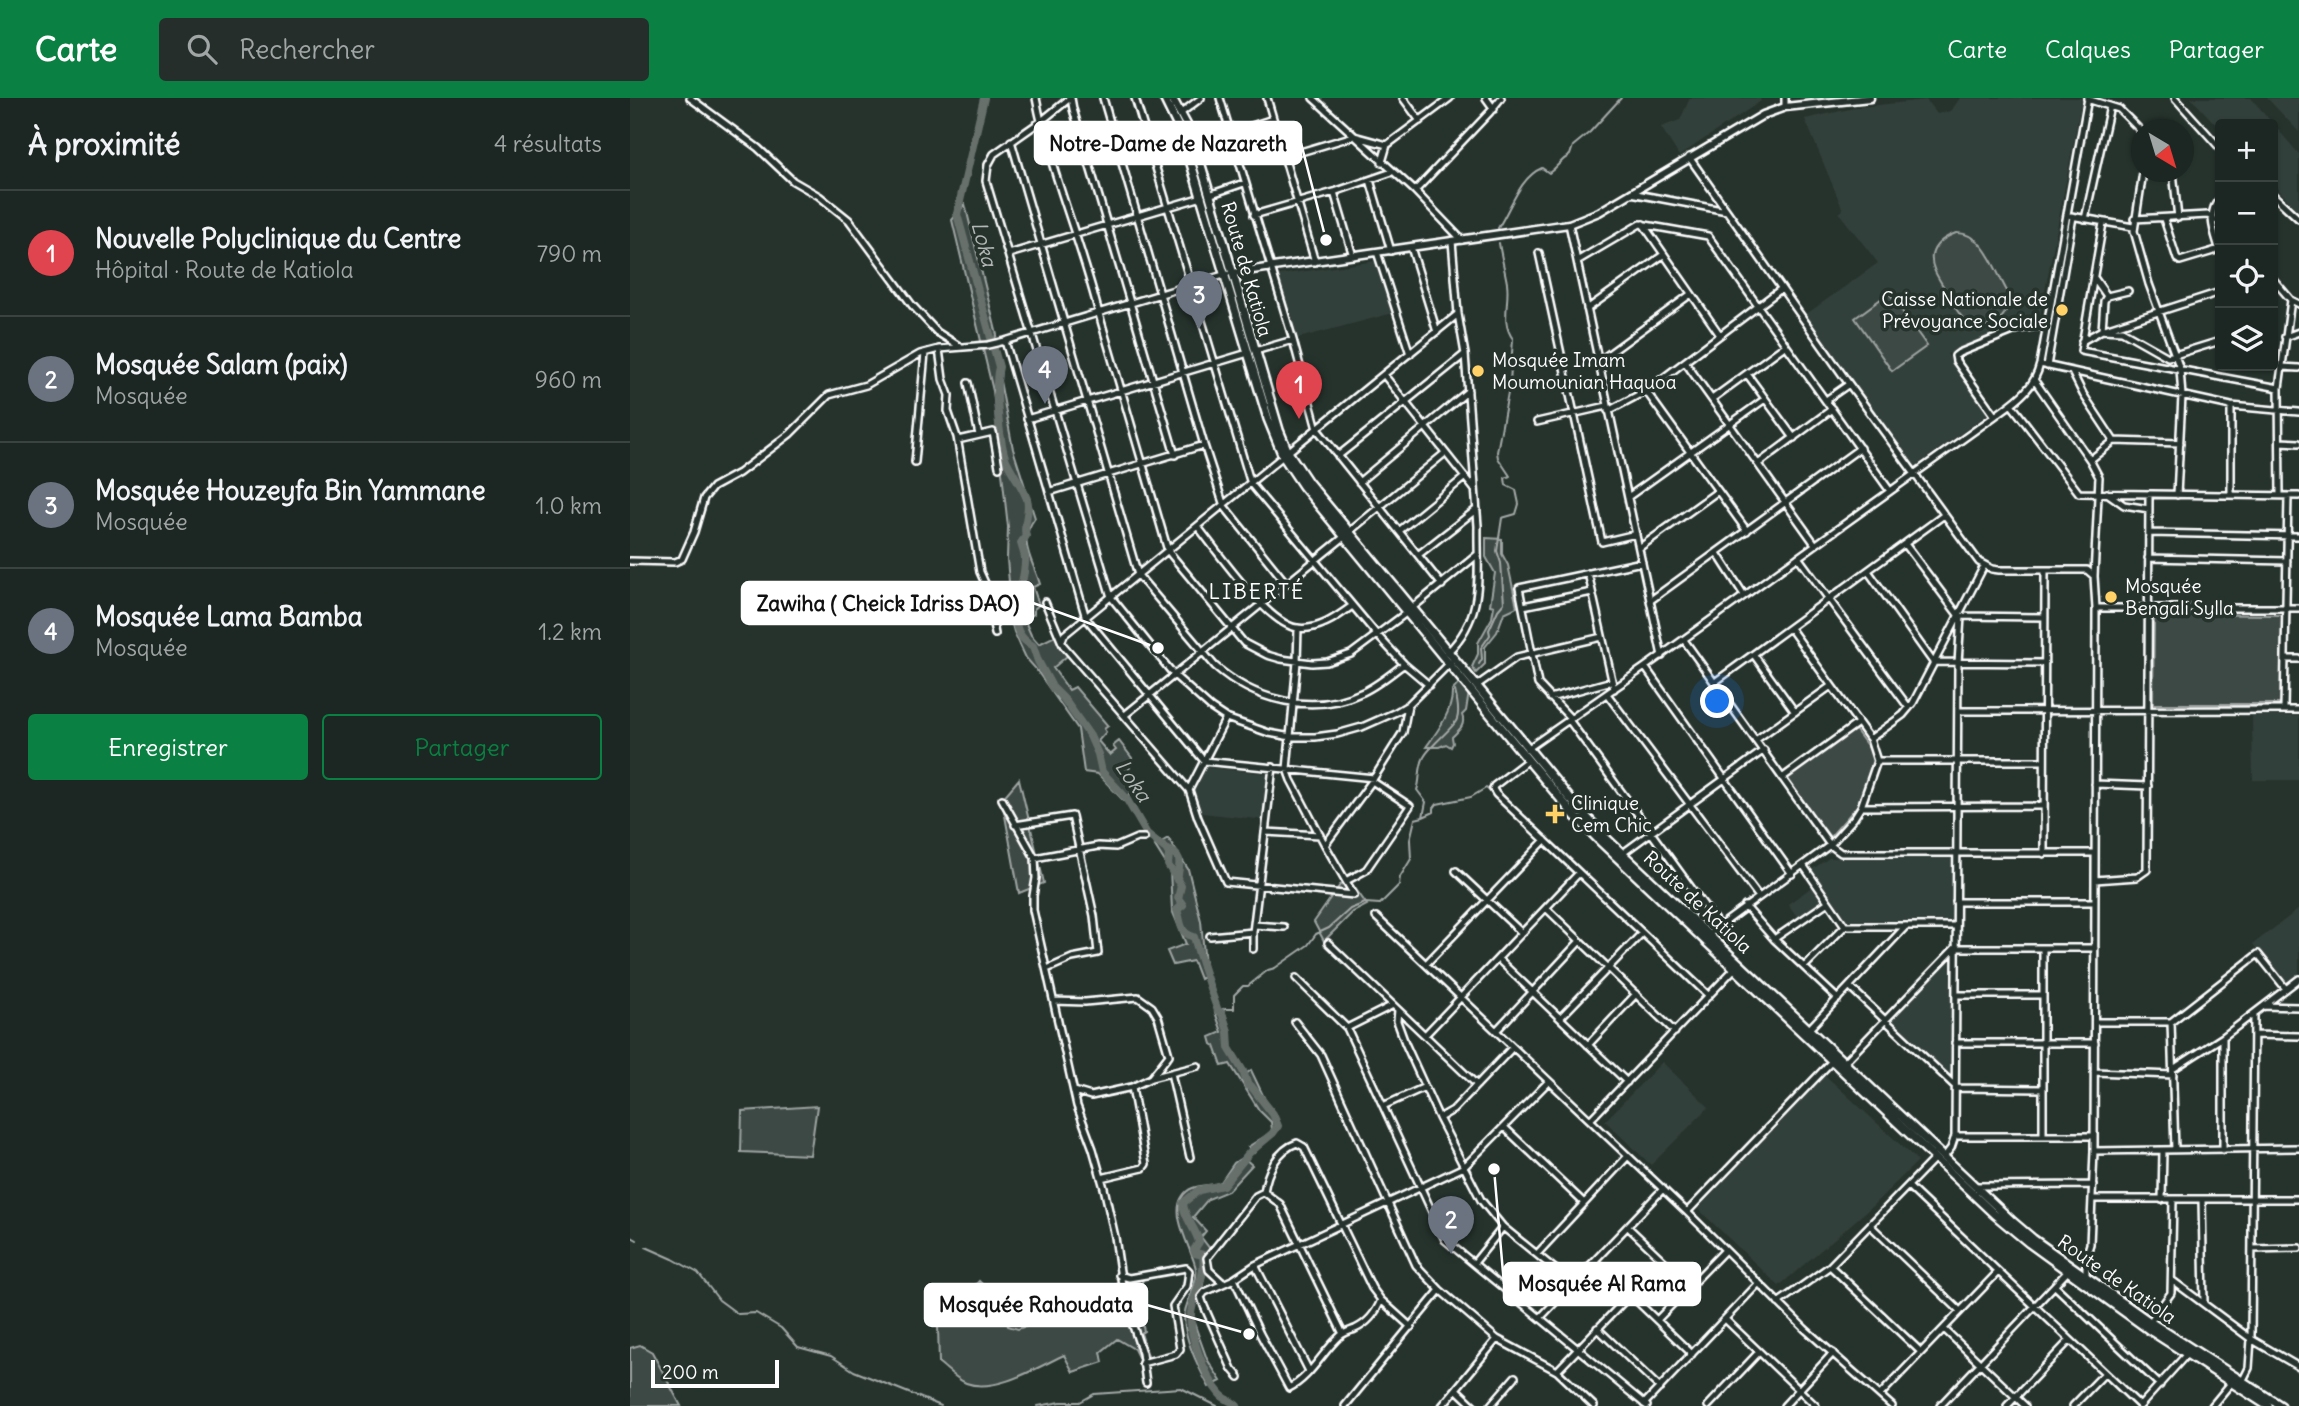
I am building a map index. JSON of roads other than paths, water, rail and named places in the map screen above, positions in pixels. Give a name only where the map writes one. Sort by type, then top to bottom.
[{"type":"highway","name":"Route de Katiola","points":[[1164,98],[1183,137],[1205,196],[1251,352],[1286,454],[1346,534],[1525,750],[1623,853],[1809,1029],[2008,1226],[2186,1355],[2268,1406]]},
{"type":"highway","name":"Route de Katiola","points":[[1172,98],[1191,133],[1205,196]]},
{"type":"highway","name":"Route de Katiola","points":[[1409,611],[1448,652],[1451,662],[1476,686],[1525,750],[1528,760],[1586,828],[1832,1061],[1939,1158],[2070,1269],[2086,1276],[2150,1322],[2281,1406]]},
{"type":"main road","points":[[1229,274],[1569,224],[1584,219],[1631,193],[1756,118],[1786,107],[1870,98]]},
{"type":"street","points":[[690,98],[758,148],[793,181],[819,196],[849,220],[912,305],[937,332],[962,347]]},
{"type":"street","points":[[1036,98],[1074,235],[1090,275],[1098,314],[1168,551],[1244,643],[1267,655],[1297,662],[1340,659],[1378,636],[1477,555]]},
{"type":"street","points":[[1175,455],[1071,98],[1041,122],[1010,141],[991,158],[986,181],[1111,597],[1174,675],[1192,692],[1226,718],[1269,733],[1291,737],[1337,734],[1362,727],[1408,705],[1451,662]]},
{"type":"street","points":[[1103,98],[1224,506],[1286,583]]},
{"type":"street","points":[[1135,98],[1251,484],[1378,636],[1404,664],[1429,685]]},
{"type":"street","points":[[1181,113],[1201,98]]},
{"type":"street","points":[[1220,98],[1317,429],[1442,584]]},
{"type":"street","points":[[1267,98],[1315,262]]},
{"type":"street","points":[[1312,98],[1415,191],[1462,240]]},
{"type":"street","points":[[1319,104],[1326,98]]},
{"type":"street","points":[[1403,98],[1420,121]]},
{"type":"street","points":[[1382,162],[1387,145],[1450,98]]},
{"type":"street","points":[[1486,98],[1494,108]]},
{"type":"street","points":[[1415,191],[1501,98]]},
{"type":"street","points":[[1785,98],[1786,107]]},
{"type":"street","points":[[2175,98],[2215,142]]},
{"type":"street","points":[[2047,366],[2088,99],[2119,109],[2131,121]]},
{"type":"street","points":[[2085,219],[2110,106]]},
{"type":"street","points":[[1230,133],[1273,119]]},
{"type":"street","points":[[1284,157],[1353,136],[1387,145]]},
{"type":"street","points":[[1010,141],[1138,575],[1202,653],[1229,678],[1268,697],[1293,703],[1324,702],[1353,696],[1404,664]]},
{"type":"street","points":[[1689,158],[1979,562],[1999,570],[2087,570],[2094,576]]},
{"type":"street","points":[[1254,215],[1392,172]]},
{"type":"street","points":[[1370,180],[1391,251]]},
{"type":"street","points":[[2141,182],[2133,227],[2180,369],[2182,396],[2177,495]]},
{"type":"street","points":[[2174,182],[2178,218]]},
{"type":"street","points":[[1009,254],[1244,183]]},
{"type":"street","points":[[1334,192],[1353,256]]},
{"type":"street","points":[[1631,193],[1727,211]]},
{"type":"street","points":[[2278,200],[2299,219]]},
{"type":"street","points":[[2215,205],[2211,216],[2219,245]]},
{"type":"street","points":[[2070,216],[2133,227]]},
{"type":"street","points":[[1525,750],[1662,656],[2029,390],[2040,364],[2070,216]]},
{"type":"street","points":[[2134,219],[2211,216],[2215,219]]},
{"type":"street","points":[[2164,219],[2180,261],[2215,251]]},
{"type":"street","points":[[2103,223],[2082,351],[2279,388]]},
{"type":"street","points":[[1569,224],[1662,656]]},
{"type":"street","points":[[1577,261],[1643,224],[1707,236],[1890,491]]},
{"type":"street","points":[[1643,224],[1720,335]]},
{"type":"street","points":[[1448,652],[1465,633],[1474,606],[1480,566],[1477,555],[1476,491],[1465,354],[1451,242]]},
{"type":"street","points":[[1411,247],[1437,332]]},
{"type":"street","points":[[1377,253],[1410,354]]},
{"type":"street","points":[[1539,253],[1602,542],[1636,534]]},
{"type":"street","points":[[1587,309],[1663,255]]},
{"type":"street","points":[[630,561],[675,562],[682,559],[704,499],[713,487],[739,473],[790,434],[829,395],[866,385],[876,377],[925,353],[939,349],[988,345],[1033,334],[1229,274]]},
{"type":"street","points":[[2095,279],[2107,296]]},
{"type":"street","points":[[2278,285],[2291,300],[2299,304]]},
{"type":"street","points":[[1537,422],[1607,408],[1646,391],[1781,289]]},
{"type":"street","points":[[2102,330],[2104,301],[2107,296],[2128,291]]},
{"type":"street","points":[[1598,361],[1691,294]]},
{"type":"street","points":[[2082,341],[2102,330],[2215,294]]},
{"type":"street","points":[[2280,496],[2279,388],[2291,300]]},
{"type":"street","points":[[1062,641],[1065,635],[1111,597],[1458,314]]},
{"type":"street","points":[[1995,416],[1955,356],[2018,329],[2046,325]]},
{"type":"street","points":[[2102,330],[2122,331],[2168,357],[2215,342]]},
{"type":"street","points":[[2285,337],[2299,332]]},
{"type":"street","points":[[1027,419],[1293,340]]},
{"type":"street","points":[[1005,341],[1086,618],[1204,761],[1287,768],[1373,780],[1410,806],[1366,870],[1346,881]]},
{"type":"street","points":[[1712,400],[1786,345]]},
{"type":"street","points":[[939,349],[943,379],[949,395],[948,411],[958,440],[980,572],[985,583],[995,634]]},
{"type":"street","points":[[915,463],[925,353]]},
{"type":"street","points":[[1338,456],[1465,354]]},
{"type":"street","points":[[1685,362],[1815,544]]},
{"type":"street","points":[[2040,364],[2231,406],[2299,411]]},
{"type":"street","points":[[2281,368],[2299,368]]},
{"type":"street","points":[[2072,372],[2114,441]]},
{"type":"street","points":[[1747,374],[1794,438]]},
{"type":"street","points":[[1384,375],[1476,491]]},
{"type":"street","points":[[2035,381],[2090,460],[2099,477],[2102,492],[2094,576],[2094,1151],[2086,1276]]},
{"type":"street","points":[[968,383],[979,435]]},
{"type":"street","points":[[1826,400],[1849,384]]},
{"type":"street","points":[[1359,482],[1468,391]]},
{"type":"street","points":[[1646,391],[1747,531]]},
{"type":"street","points":[[1628,497],[1765,398]]},
{"type":"street","points":[[2011,404],[2078,492],[2299,496]]},
{"type":"street","points":[[2231,406],[2231,495]]},
{"type":"street","points":[[1758,464],[1832,409]]},
{"type":"street","points":[[958,440],[993,432],[999,467]]},
{"type":"street","points":[[2090,460],[2114,441],[2180,443]]},
{"type":"street","points":[[2280,442],[2299,443]]},
{"type":"street","points":[[1049,492],[1204,445]]},
{"type":"street","points":[[1651,600],[1860,448]]},
{"type":"street","points":[[1125,715],[1445,453]]},
{"type":"street","points":[[1399,531],[1465,477]]},
{"type":"street","points":[[1639,548],[1718,491]]},
{"type":"street","points":[[2102,492],[2124,505],[2149,509]]},
{"type":"street","points":[[2095,880],[2137,877],[2147,870],[2149,494]]},
{"type":"street","points":[[2284,709],[2288,496]]},
{"type":"street","points":[[1418,555],[1477,509]]},
{"type":"street","points":[[1715,682],[1944,515]]},
{"type":"street","points":[[1198,527],[1261,604],[1282,621],[1298,628],[1326,623],[1353,606]]},
{"type":"street","points":[[2149,533],[2299,536]]},
{"type":"street","points":[[1778,1303],[1830,1266],[1951,1149],[1955,1136],[1960,617],[1905,544]]},
{"type":"street","points":[[1717,553],[1744,594]]},
{"type":"street","points":[[1798,557],[1909,708]]},
{"type":"street","points":[[2148,558],[2287,561]]},
{"type":"street","points":[[1642,562],[1520,587],[1531,653],[1538,684],[1570,720],[1719,926]]},
{"type":"street","points":[[1870,739],[1909,708],[1960,617],[1984,566]]},
{"type":"street","points":[[2044,854],[2045,570]]},
{"type":"street","points":[[1868,571],[1933,662]]},
{"type":"street","points":[[1588,573],[1614,689]]},
{"type":"street","points":[[1523,606],[1592,592]]},
{"type":"street","points":[[1045,602],[1062,641],[1189,790],[1226,882],[1354,895],[1325,845],[1287,768],[1298,628]]},
{"type":"street","points":[[2096,608],[2299,608]]},
{"type":"street","points":[[1960,617],[2045,617]]},
{"type":"street","points":[[1709,934],[1830,845],[1861,807],[1877,761],[1870,739],[1790,628]]},
{"type":"street","points":[[1476,686],[1511,661],[1531,653],[1602,636]]},
{"type":"street","points":[[1684,640],[1830,845],[1846,855],[2094,853]]},
{"type":"street","points":[[1754,655],[1795,712]]},
{"type":"street","points":[[2285,659],[2299,659]]},
{"type":"street","points":[[1933,662],[2045,663]]},
{"type":"street","points":[[1645,667],[1792,874]]},
{"type":"street","points":[[1550,698],[1612,681]]},
{"type":"street","points":[[1756,739],[1831,686]]},
{"type":"street","points":[[1607,694],[1759,897]]},
{"type":"street","points":[[1325,845],[1373,780],[1403,732],[1408,705]]},
{"type":"street","points":[[1958,711],[2299,710]]},
{"type":"street","points":[[1189,790],[1226,718]]},
{"type":"street","points":[[1782,778],[1858,723]]},
{"type":"street","points":[[1623,853],[1764,750]]},
{"type":"street","points":[[1528,760],[1493,789],[1709,996]]},
{"type":"street","points":[[1877,761],[2044,761]]},
{"type":"street","points":[[1253,949],[1253,929],[1273,767]]},
{"type":"street","points":[[2095,784],[2148,786]]},
{"type":"street","points":[[1002,799],[1035,858],[1033,910],[1077,1106],[1101,1178],[1115,1237],[1124,1299],[1142,1353],[1146,1383]]},
{"type":"street","points":[[1861,807],[2044,806]]},
{"type":"street","points":[[1015,825],[1072,816],[1094,916],[1098,953],[1072,958],[1046,969]]},
{"type":"street","points":[[1265,832],[1320,835]]},
{"type":"street","points":[[1035,858],[1098,846],[1116,847],[1137,838],[1144,838]]},
{"type":"street","points":[[1426,964],[1545,840]]},
{"type":"street","points":[[1803,865],[1845,926]]},
{"type":"street","points":[[1456,871],[1522,933]]},
{"type":"street","points":[[1425,1035],[1580,873]]},
{"type":"street","points":[[1774,939],[1828,902]]},
{"type":"street","points":[[1956,902],[2095,902]]},
{"type":"street","points":[[1745,906],[1774,939],[1838,999]]},
{"type":"street","points":[[1546,908],[1675,1031]]},
{"type":"street","points":[[1376,917],[1687,1212],[1778,1303],[1892,1406]]},
{"type":"street","points":[[1804,967],[1845,926],[1956,926]]},
{"type":"street","points":[[1809,1029],[1906,926]]},
{"type":"street","points":[[1210,936],[1284,927]]},
{"type":"street","points":[[1560,1018],[1642,933]]},
{"type":"street","points":[[1496,1031],[1580,941]]},
{"type":"street","points":[[1328,943],[1477,1085]]},
{"type":"street","points":[[1844,1063],[1955,948],[2095,948]]},
{"type":"street","points":[[2042,1136],[2043,948]]},
{"type":"street","points":[[2095,1022],[2171,1022],[2258,954],[2286,989]]},
{"type":"street","points":[[1497,959],[1627,1082]]},
{"type":"street","points":[[1590,1120],[1734,968]]},
{"type":"street","points":[[1296,978],[1347,1028],[1444,1238],[1646,1405],[1758,1284]]},
{"type":"street","points":[[2094,1072],[2173,1072],[2299,979]]},
{"type":"street","points":[[1850,987],[1956,1088],[2043,1089]]},
{"type":"street","points":[[1588,1045],[1636,994]]},
{"type":"street","points":[[1956,995],[2043,995]]},
{"type":"street","points":[[1054,1001],[1085,1002],[1138,997],[1152,1007],[1158,1017],[1169,1055],[1151,1078]]},
{"type":"street","points":[[2264,1006],[2299,1007]]},
{"type":"street","points":[[1347,1028],[1396,1007]]},
{"type":"street","points":[[1396,1007],[1397,1021],[1425,1087],[1488,1211],[1503,1227],[1572,1283]]},
{"type":"street","points":[[2242,1382],[2249,1367],[2251,1339],[2254,1014]]},
{"type":"street","points":[[1295,1022],[1321,1055],[1416,1265],[1440,1290],[1497,1339],[1557,1371],[1592,1405]]},
{"type":"street","points":[[2171,1022],[2175,1150]]},
{"type":"street","points":[[2254,1035],[2299,1036]]},
{"type":"street","points":[[2223,1037],[2223,1150]]},
{"type":"street","points":[[1955,1043],[2095,1042]]},
{"type":"street","points":[[1439,1118],[1452,1110],[1513,1047]]},
{"type":"street","points":[[1687,1212],[1832,1061]]},
{"type":"street","points":[[1074,1091],[1091,1096],[1132,1087],[1151,1078],[1198,1066]]},
{"type":"street","points":[[1171,1073],[1190,1157]]},
{"type":"street","points":[[1239,1377],[1201,1297],[1205,1292],[1234,1279],[1255,1265],[1464,1167],[1549,1081]]},
{"type":"street","points":[[1101,1178],[1143,1168],[1146,1164],[1132,1087]]},
{"type":"street","points":[[1383,1106],[1425,1087]]},
{"type":"street","points":[[1504,1127],[1583,1202]]},
{"type":"street","points":[[1955,1136],[2094,1136]]},
{"type":"street","points":[[1264,1192],[1269,1171],[1278,1156],[1297,1143],[1304,1147],[1372,1288],[1381,1300],[1411,1327]]},
{"type":"street","points":[[2094,1151],[2299,1148]]},
{"type":"street","points":[[2162,1199],[2163,1150]]},
{"type":"street","points":[[1537,1254],[1628,1156]]},
{"type":"street","points":[[1974,1186],[2093,1185]]},
{"type":"street","points":[[1909,1187],[2140,1406],[2186,1355]]},
{"type":"street","points":[[1540,1318],[1663,1189]]},
{"type":"street","points":[[1264,1192],[1280,1204],[1343,1334]]},
{"type":"street","points":[[1224,1283],[1209,1270],[1207,1258],[1256,1196],[1264,1192]]},
{"type":"street","points":[[2092,1199],[2299,1199]]},
{"type":"street","points":[[2202,1199],[2204,1303]]},
{"type":"street","points":[[2150,1322],[2171,1293],[2173,1200]]},
{"type":"street","points":[[1474,1263],[1503,1227]]},
{"type":"street","points":[[1628,1227],[1690,1286]]},
{"type":"street","points":[[1871,1227],[1960,1311]]},
{"type":"street","points":[[2252,1249],[2299,1248]]},
{"type":"street","points":[[1657,1321],[1725,1250]]},
{"type":"street","points":[[1595,1261],[1692,1354]]},
{"type":"street","points":[[1255,1265],[1309,1371]]},
{"type":"street","points":[[1830,1266],[1921,1352]]},
{"type":"street","points":[[1119,1275],[1129,1278],[1186,1268],[1189,1271],[1187,1286],[1173,1306],[1180,1349],[1176,1354],[1142,1363]]},
{"type":"street","points":[[1940,1406],[2070,1269]]},
{"type":"street","points":[[1880,1395],[1998,1272]]},
{"type":"street","points":[[1234,1279],[1287,1385],[1292,1387],[1343,1334],[1368,1320],[1381,1300]]},
{"type":"street","points":[[2173,1281],[2251,1339],[2299,1367]]},
{"type":"street","points":[[2055,1286],[2160,1385]]},
{"type":"street","points":[[1345,1406],[1440,1290]]},
{"type":"street","points":[[1557,1371],[1630,1294]]},
{"type":"street","points":[[1725,1319],[1816,1406]]},
{"type":"street","points":[[1597,1328],[1660,1388]]},
{"type":"street","points":[[1944,1329],[2025,1406]]},
{"type":"street","points":[[1442,1406],[1497,1339]]},
{"type":"street","points":[[2007,1406],[2070,1340]]},
{"type":"street","points":[[1708,1406],[1759,1352]]},
{"type":"street","points":[[1784,1406],[1833,1353]]},
{"type":"street","points":[[2073,1406],[2105,1373]]},
{"type":"street","points":[[1490,1406],[1515,1377]]},
{"type":"street","points":[[2212,1406],[2231,1383]]},
{"type":"street","points":[[1455,1389],[1474,1406]]},
{"type":"street","points":[[1789,1406],[1793,1396]]},
{"type":"waterway","name":"Loka","points":[[984,98],[957,214],[999,367],[997,400],[1003,451],[1028,504],[1026,536],[1021,543],[1025,559],[1017,606],[1017,629],[1033,646],[1052,687],[1064,699],[1090,736],[1102,772],[1126,798],[1147,834],[1169,854],[1168,865],[1181,886],[1178,898],[1183,905],[1177,910],[1181,926],[1194,937],[1218,1011],[1222,1013],[1228,1031],[1229,1048],[1243,1071],[1248,1086],[1251,1086],[1273,1114],[1278,1126],[1249,1153],[1223,1185],[1199,1190],[1183,1203],[1199,1242],[1195,1253],[1203,1255],[1204,1262],[1191,1317],[1194,1340],[1214,1386],[1222,1396],[1237,1406]]},
{"type":"waterway","points":[[1498,228],[1528,178],[1542,168],[1549,173],[1570,155],[1573,146],[1590,132],[1621,98]]},
{"type":"waterway","points":[[1479,664],[1482,659],[1481,648],[1490,635],[1489,630],[1498,610],[1504,603],[1501,563],[1497,551],[1502,518],[1516,514],[1519,504],[1516,490],[1506,485],[1505,478],[1510,476],[1497,452],[1510,382],[1513,339],[1507,326],[1508,290],[1499,243]]},
{"type":"waterway","points":[[1222,1013],[1225,1009],[1234,1009],[1234,995],[1243,986],[1248,986],[1308,945],[1316,934],[1329,928],[1350,909],[1365,903],[1380,904],[1399,885],[1400,877],[1411,859],[1410,840],[1415,819],[1423,817],[1426,802],[1417,790],[1421,765],[1427,752],[1457,719],[1455,691]]},
{"type":"waterway","points":[[1423,817],[1434,812],[1437,804],[1471,797],[1486,788],[1495,796]]},
{"type":"waterway","points":[[1514,815],[1540,841]]},
{"type":"waterway","points":[[1544,845],[1573,873]]},
{"type":"waterway","points":[[1166,849],[1178,858],[1177,880]]},
{"type":"waterway","points":[[630,1236],[637,1240]]},
{"type":"waterway","points":[[646,1247],[698,1273],[719,1300],[738,1314],[756,1313],[781,1328],[798,1347],[831,1356],[854,1371],[941,1406]]},
{"type":"waterway","points":[[1038,1406],[1080,1402],[1094,1394],[1181,1388],[1217,1406]]},
{"type":"place","name":"Notre-Dame de Nazareth","points":[[1326,240]]},
{"type":"place","name":"Caisse Nationale de Prévoyance Sociale","points":[[2062,310]]},
{"type":"place","name":"Mosquée Houzeyfa Bin Yammane","points":[[1199,329]]},
{"type":"place","name":"Mosquée Imam Moumounian Haquoa","points":[[1478,371]]},
{"type":"place","name":"Mosquée Lama Bamba","points":[[1045,404]]},
{"type":"place","name":"Nouvelle Polyclinique du Centre","points":[[1299,419]]},
{"type":"place","name":"Mosquée Bengali Sylla","points":[[2111,597]]},
{"type":"place","name":"Zawiha ( Cheick Idriss DAO)","points":[[1158,648]]},
{"type":"place","name":"Clinique Cem Chic","points":[[1555,814]]},
{"type":"place","name":"Mosquée Al Rama","points":[[1494,1169]]},
{"type":"place","name":"Mosquée Salam (paix)","points":[[1451,1254]]},
{"type":"place","name":"Mosquée Rahoudata","points":[[1249,1334]]},
{"type":"district","name":"LIBERTÉ","points":[[1257,592]]}]
